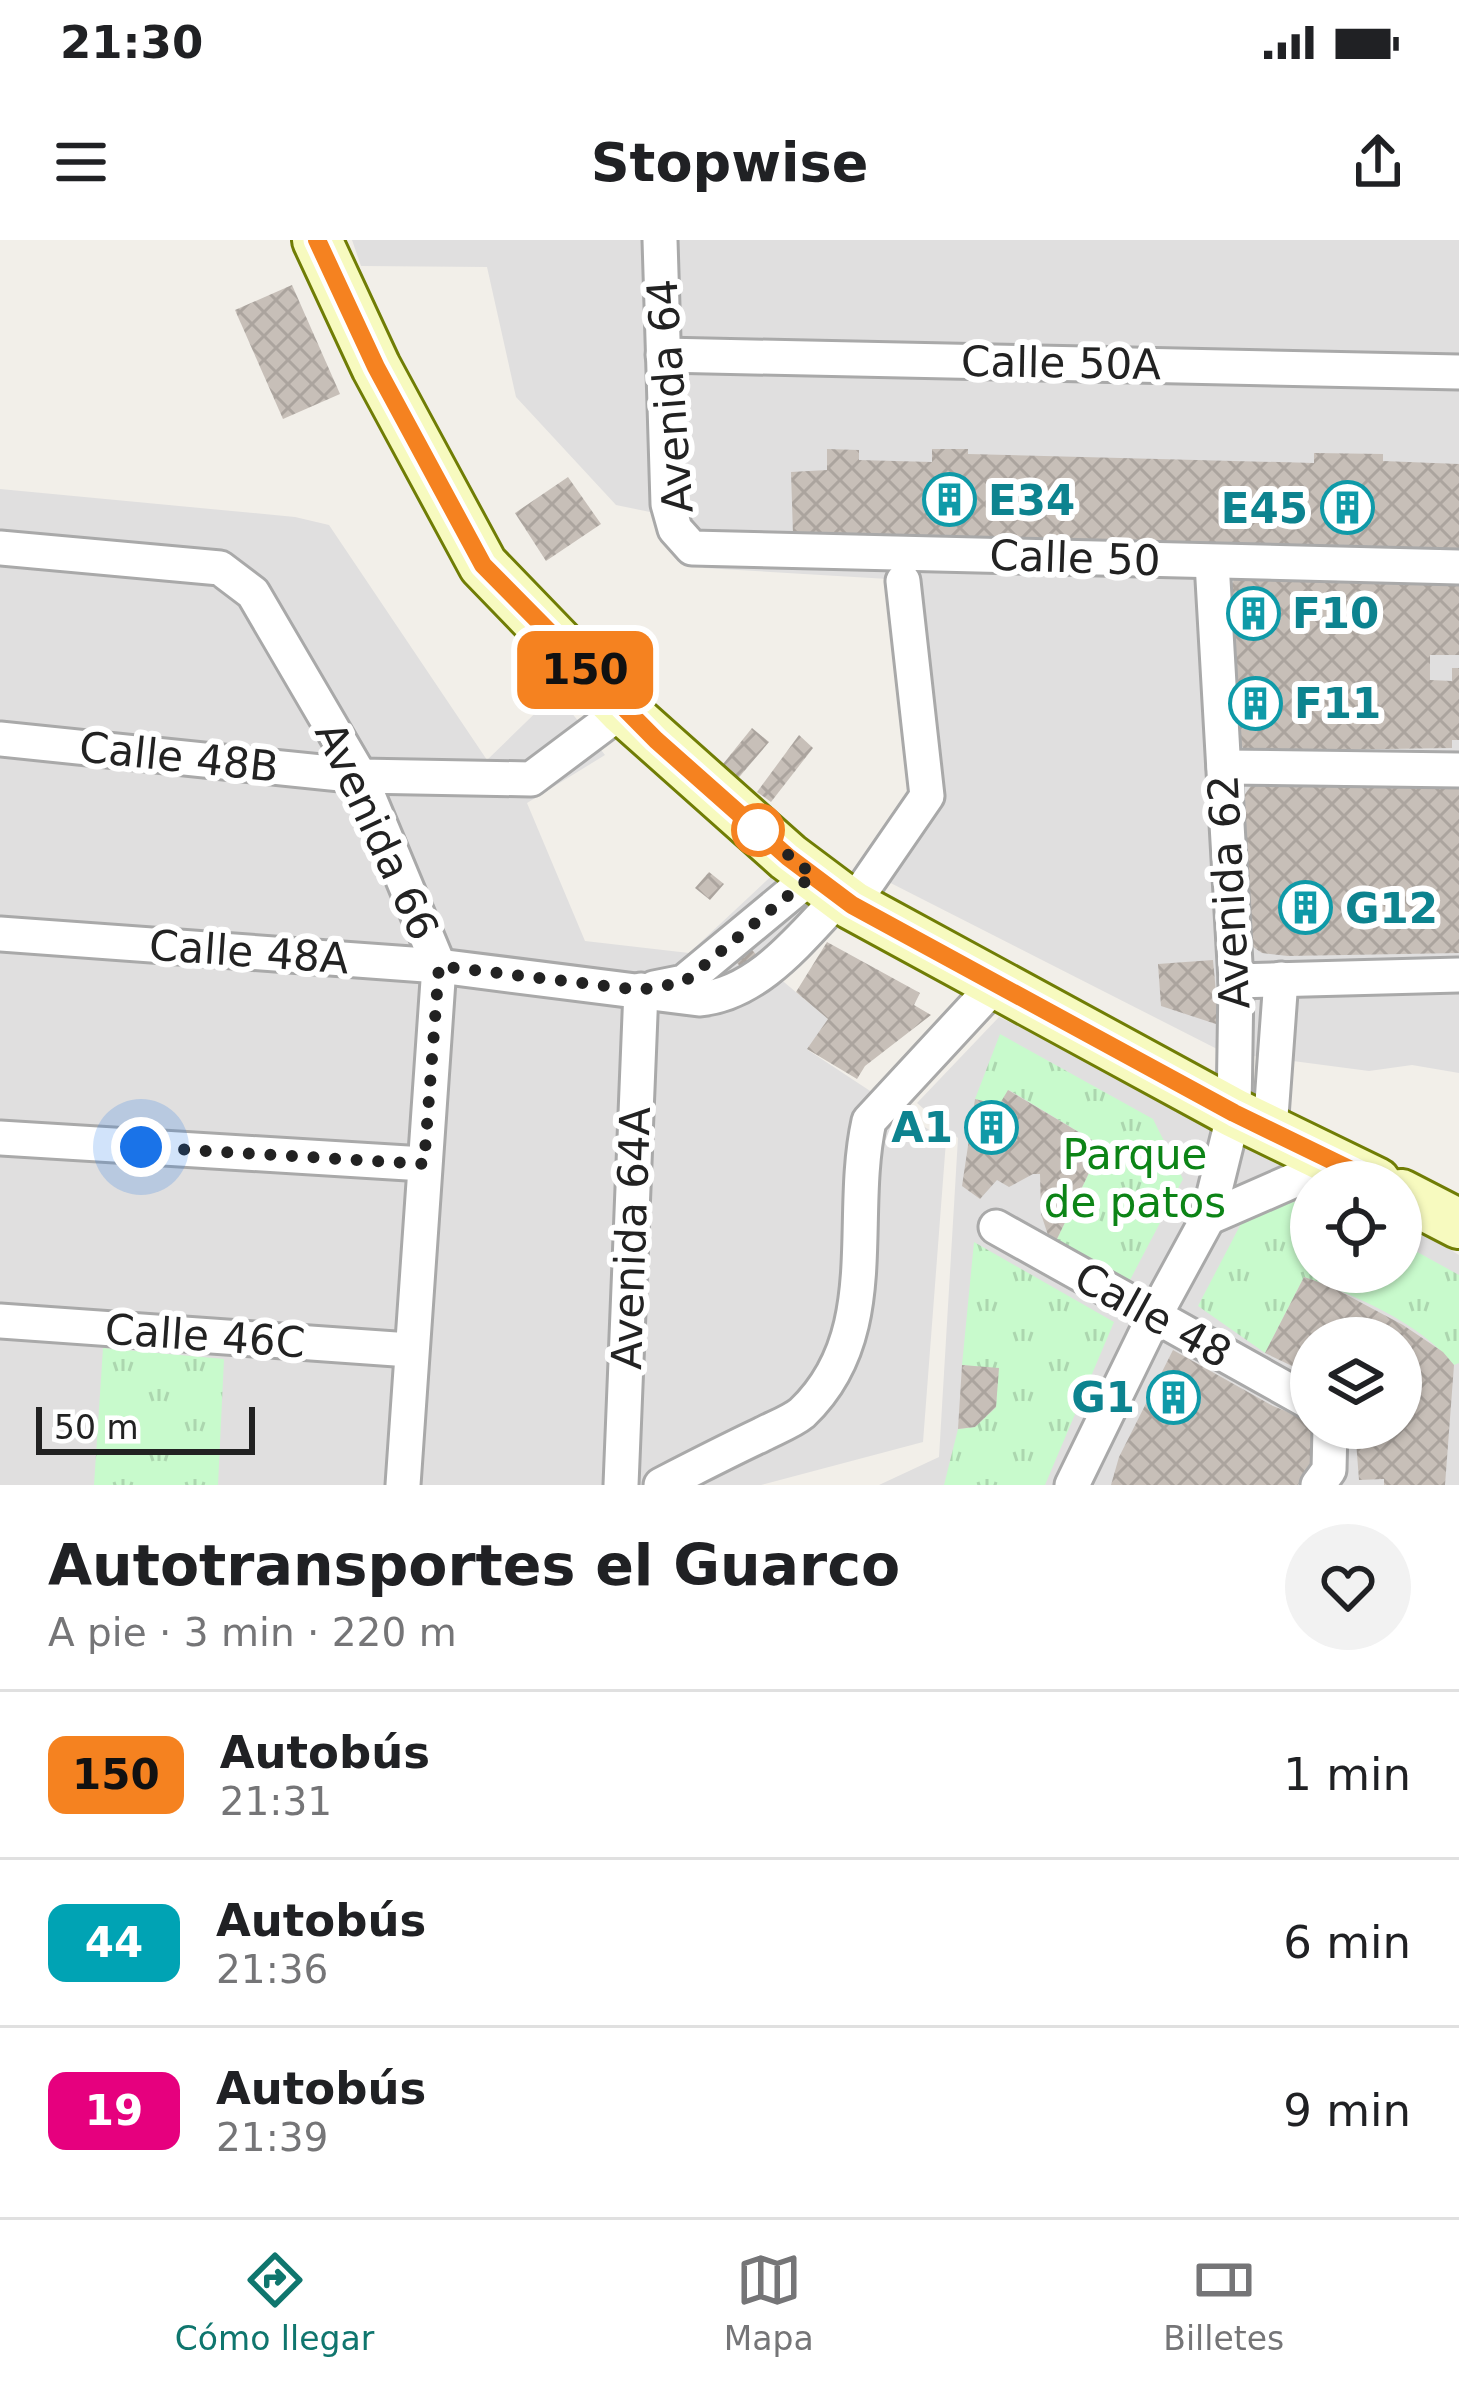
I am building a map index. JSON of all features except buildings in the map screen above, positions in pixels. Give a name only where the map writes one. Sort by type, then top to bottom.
[{"type":"street","points":[[317,240],[376,367],[483,565],[623,710],[835,892],[995,985],[1334,1161]]},
{"type":"street","name":"Avenida 64","points":[[659,240],[668,504],[675,529],[692,548]]},
{"type":"street","name":"Calle 50A","points":[[663,355],[1459,372]]},
{"type":"street","name":"Avenida 66","points":[[0,548],[220,568],[253,593],[360,776],[439,966],[403,1485]]},
{"type":"street","name":"Calle 50","points":[[692,548],[1459,567]]},
{"type":"street","name":"Avenida 62","points":[[1212,562],[1236,981],[1252,1121]]},
{"type":"street","name":"Calle 48A","points":[[0,934],[439,966],[716,998],[764,973],[927,796],[903,581]]},
{"type":"street","name":"Calle 48B","points":[[0,739],[360,776],[532,779],[623,710]]},
{"type":"street","points":[[1224,767],[1459,770]]},
{"type":"street","points":[[1236,981],[1459,975]]},
{"type":"street","name":"Avenida 62","points":[[1072,1485],[1252,1121],[1281,979]]},
{"type":"street","points":[[661,1485],[800,1415],[836,1370],[852,1333],[859,1295],[862,1151],[869,1121],[995,985]]},
{"type":"street","name":"Avenida 64A","points":[[621,1485],[640,990]]},
{"type":"street","points":[[0,1138],[424,1164]]},
{"type":"street","points":[[1208,1218],[1290,1193]]},
{"type":"street","points":[[1422,1205],[1459,1224]]},
{"type":"street","name":"Calle 48","points":[[996,1227],[1290,1391]]},
{"type":"street","name":"Calle 46C","points":[[0,1322],[410,1351]]},
{"type":"street","points":[[1318,1485],[1329,1470],[1330,1449]]},
{"type":"shaded area","points":[[352,240],[1459,240],[1459,1073],[1412,1065],[1369,1071],[1223,1052],[867,871],[922,761],[888,579],[704,568],[650,512],[616,505],[516,397],[487,267],[361,266]]},
{"type":"shaded area","points":[[0,489],[295,517],[329,525],[487,760],[556,693],[605,755],[527,803],[585,941],[689,953],[779,869],[839,914],[772,972],[828,1019],[808,1050],[946,1141],[923,1442],[761,1485],[0,1485]]},
{"type":"shaded area","points":[[999,1017],[1291,1160],[1290,1293],[1422,1293],[1422,1233],[1459,1255],[1459,1485],[879,1485],[939,1457],[958,1138],[917,1103]]},
{"type":"green space","name":"Parque de patos","points":[[1000,1034],[1153,1119],[1183,1179],[1130,1280],[1056,1241],[1102,1146],[1009,1090],[999,1105],[975,1099]]},
{"type":"green space","points":[[1290,1203],[1290,1293],[1296,1293],[1265,1353],[1198,1306],[1245,1216]]},
{"type":"green space","points":[[974,1242],[1114,1322],[1045,1485],[944,1485],[958,1429],[975,1427],[996,1407],[998,1369],[962,1365]]},
{"type":"green space","points":[[1422,1255],[1459,1275],[1459,1363],[1454,1365],[1422,1335],[1422,1317],[1393,1317],[1346,1293],[1422,1293]]},
{"type":"green space","points":[[103,1348],[224,1359],[218,1485],[94,1485]]},
{"type":"bus line","name":"150","points":[[317,240],[376,367],[483,565],[656,740],[788,857],[852,905],[1234,1113],[1333,1161]]},
{"type":"place","name":"E34","points":[[949,500]]},
{"type":"place","name":"E45","points":[[1347,508]]},
{"type":"place","name":"F10","points":[[1253,613]]},
{"type":"place","name":"F11","points":[[1255,703]]},
{"type":"place","name":"G12","points":[[1306,908]]},
{"type":"place","name":"A1","points":[[992,1127]]},
{"type":"place","name":"G1","points":[[1174,1397]]},
{"type":"route","points":[[141,1147],[424,1164],[439,966],[640,990],[684,982],[813,875],[755,828],[758,830]]}]
